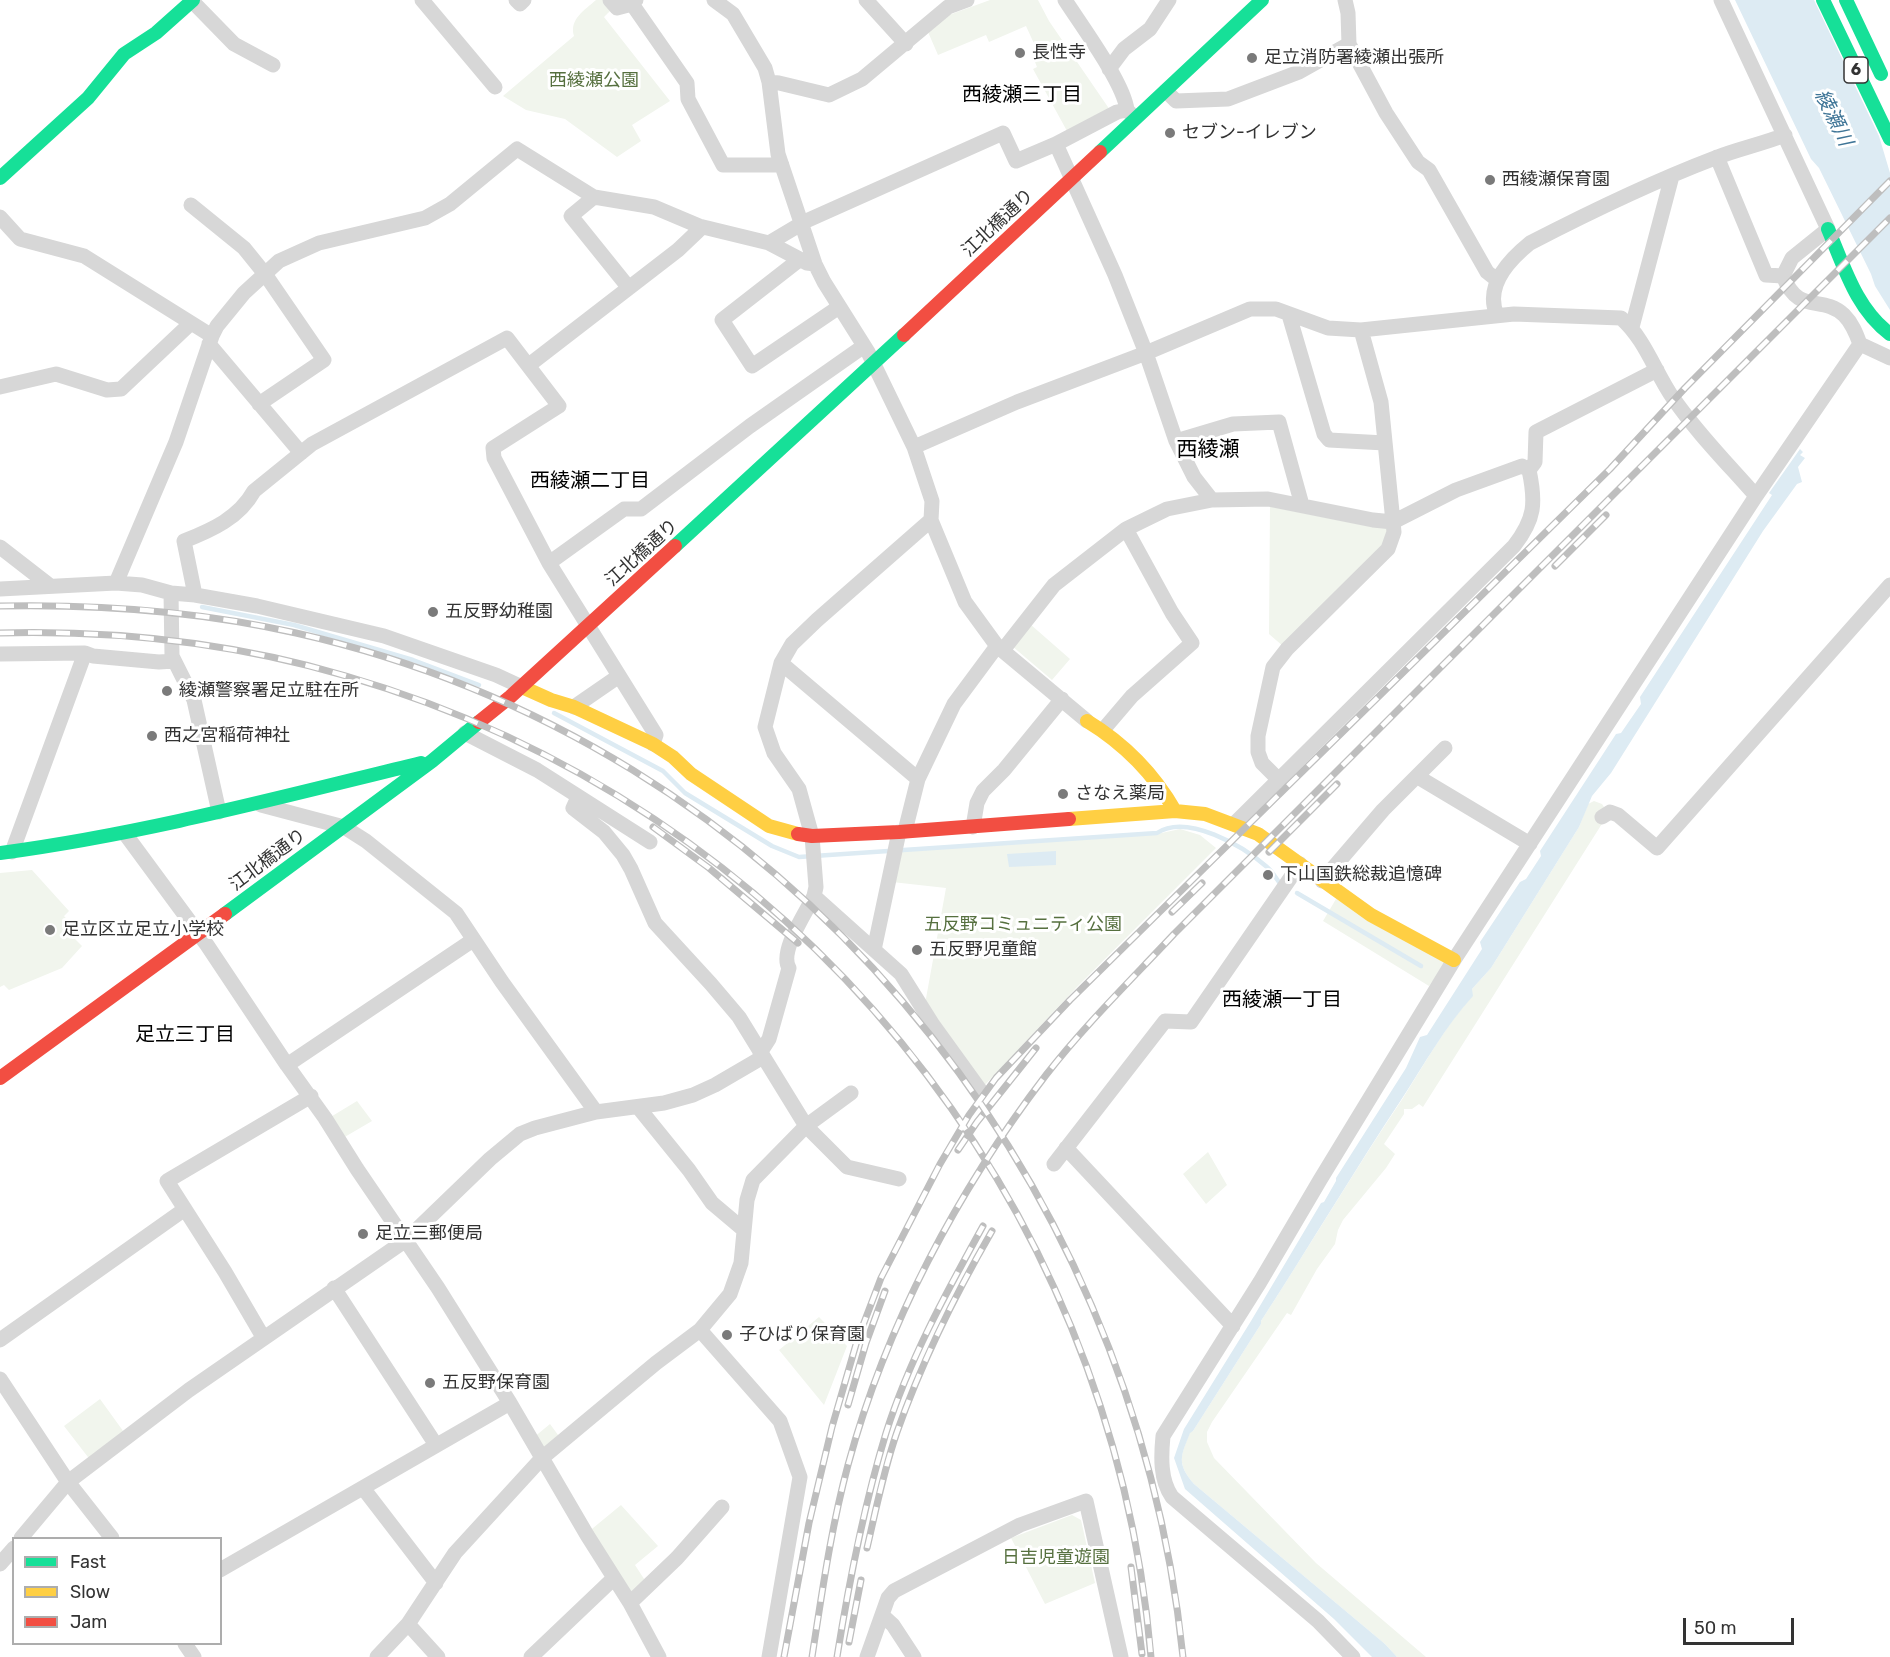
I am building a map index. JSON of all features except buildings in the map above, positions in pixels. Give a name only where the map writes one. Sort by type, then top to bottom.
[{"type":"main road","points":[[0,178],[88,98],[124,54],[156,33],[193,0]]},
{"type":"main road","name":"江北橋通り","points":[[0,1078],[344,827],[432,761],[522,687],[1072,179],[1132,115],[1166,91],[1262,0]]},
{"type":"main road","name":"6","points":[[1823,0],[1890,139]]},
{"type":"main road","name":"6","points":[[1846,0],[1888,85]]},
{"type":"main road","points":[[1828,229],[1866,311],[1879,328],[1890,334]]},
{"type":"main road","points":[[522,687],[574,707],[653,744],[674,757],[691,774],[769,826],[792,833],[812,836],[902,831],[1175,811],[1205,814],[1258,834],[1371,915],[1454,960]]},
{"type":"main road","points":[[1087,721],[1103,730],[1123,747],[1164,792],[1175,811]]},
{"type":"main road","points":[[6,853],[126,835],[432,761]]},
{"type":"street","points":[[193,0],[234,44],[273,65]]},
{"type":"street","points":[[422,0],[495,87]]},
{"type":"street","points":[[516,0],[520,4],[524,0]]},
{"type":"street","points":[[610,0],[618,8],[634,2],[687,83],[688,99],[723,165],[782,165]]},
{"type":"street","points":[[714,0],[733,14],[765,68],[769,82],[778,154],[815,264],[874,364],[914,447],[932,501],[931,520],[965,602],[1000,648],[1087,721]]},
{"type":"street","points":[[866,0],[906,44]]},
{"type":"street","points":[[769,82],[829,95],[862,79],[948,7],[967,0]]},
{"type":"street","points":[[1065,0],[1109,69],[1132,115]]},
{"type":"street","points":[[1109,69],[1124,49],[1150,29],[1169,0]]},
{"type":"street","points":[[1345,0],[1348,13],[1349,44],[1386,113],[1418,162],[1429,170],[1487,272],[1497,280]]},
{"type":"street","points":[[1721,0],[1828,229],[1792,258],[1783,276],[1788,289],[1798,298],[1842,314],[1854,327],[1860,344],[1890,358]]},
{"type":"street","points":[[1860,0],[1890,61]]},
{"type":"street","points":[[1166,91],[1176,101],[1228,99],[1299,72],[1349,44]]},
{"type":"street","points":[[1888,85],[1881,90],[1882,101],[1890,116]]},
{"type":"street","points":[[769,243],[801,225],[1003,132],[1016,161],[1056,144],[1117,112],[1132,115]]},
{"type":"street","points":[[1497,315],[1493,305],[1497,280],[1514,256],[1530,243],[1672,176],[1717,157],[1785,135]]},
{"type":"street","points":[[1056,144],[1115,275],[1146,353],[1176,441],[1194,477],[1212,500]]},
{"type":"street","points":[[116,583],[176,442],[210,340],[217,326],[243,293],[279,261],[319,243],[425,218],[450,204],[517,150],[594,197],[654,207],[699,226],[769,243],[799,260],[815,264]]},
{"type":"street","points":[[1717,157],[1766,275],[1783,276]]},
{"type":"street","points":[[1632,327],[1672,176]]},
{"type":"street","points":[[594,197],[571,216],[629,288]]},
{"type":"street","points":[[191,205],[244,248],[265,274],[324,360],[259,404]]},
{"type":"street","points":[[0,217],[20,239],[84,256],[191,323],[210,340],[259,404],[301,453]]},
{"type":"street","points":[[529,365],[678,250],[698,231],[699,226]]},
{"type":"street","points":[[799,260],[722,320],[752,366],[839,307]]},
{"type":"street","points":[[914,447],[1017,402],[1146,353],[1250,309],[1276,309],[1328,328],[1361,330],[1497,315],[1621,318],[1632,327],[1673,398],[1704,438],[1756,496]]},
{"type":"street","points":[[1289,315],[1324,434],[1329,440],[1385,443]]},
{"type":"street","points":[[0,387],[56,375],[107,390],[121,388],[191,323]]},
{"type":"street","points":[[1279,780],[1262,763],[1258,752],[1258,736],[1273,667],[1287,649],[1388,549],[1394,532],[1381,402],[1361,330]]},
{"type":"street","points":[[195,595],[184,541],[219,527],[249,500],[255,491],[312,444],[507,338],[559,406],[493,448],[494,458],[549,563],[656,735],[653,744]]},
{"type":"street","points":[[1353,1657],[1318,1621],[1168,1492],[1161,1456],[1163,1436],[1233,1326],[1454,960],[1756,496],[1860,344]]},
{"type":"street","points":[[549,563],[624,510],[640,509],[750,426],[864,346]]},
{"type":"street","points":[[1529,470],[1535,462],[1536,432],[1657,370]]},
{"type":"street","points":[[1176,441],[1233,424],[1279,422],[1302,506]]},
{"type":"street","points":[[874,950],[902,831],[918,779],[954,704],[1054,585],[1126,529],[1167,509],[1212,500],[1268,499],[1372,520],[1393,522],[1456,490],[1522,466],[1529,470],[1533,488],[1532,509],[1527,529],[1514,546],[1234,824]]},
{"type":"street","points":[[23,1537],[68,1482],[263,1337],[406,1240],[490,1159],[520,1134],[596,1112],[664,1103],[693,1095],[716,1085],[762,1055],[769,1039],[789,968],[786,962],[788,947],[814,896],[816,887],[812,836],[799,789],[774,753],[765,727],[773,688],[781,663],[792,645],[931,520]]},
{"type":"street","points":[[1103,730],[1132,696],[1192,643],[1172,613],[1126,529]]},
{"type":"street","points":[[0,547],[49,585]]},
{"type":"street","points":[[0,589],[116,583],[142,585],[171,593],[257,606],[384,636],[496,675],[522,687]]},
{"type":"street","points":[[1602,817],[1610,812],[1618,814],[1657,848],[1890,585]]},
{"type":"street","points":[[171,593],[174,661],[194,700],[219,812]]},
{"type":"street","points":[[0,654],[85,653],[93,656],[159,662],[174,661]]},
{"type":"street","points":[[6,853],[85,653]]},
{"type":"street","points":[[781,663],[918,779]]},
{"type":"street","points":[[574,707],[619,676]]},
{"type":"street","points":[[973,826],[976,803],[984,791],[1062,699]]},
{"type":"street","points":[[465,733],[537,770],[650,842]]},
{"type":"street","points":[[1322,881],[1383,810],[1445,748]]},
{"type":"street","points":[[1418,777],[1530,844]]},
{"type":"street","points":[[579,797],[573,808],[604,832],[623,855],[655,923],[739,1017],[806,1126],[847,1167],[899,1179]]},
{"type":"street","points":[[255,803],[344,827],[361,837],[456,913],[596,1112]]},
{"type":"street","points":[[126,835],[199,934],[287,1065],[311,1096],[406,1240],[510,1402],[659,1657]]},
{"type":"street","points":[[1054,1164],[1165,1021],[1191,1022],[1300,864]]},
{"type":"street","points":[[814,896],[901,974],[933,1025],[980,1090]]},
{"type":"street","points":[[287,1065],[473,940]]},
{"type":"street","points":[[377,1657],[408,1624],[455,1553],[542,1458],[656,1363],[700,1330],[730,1294],[741,1263],[747,1200],[753,1180],[806,1126],[851,1093]]},
{"type":"street","points":[[263,1337],[167,1181],[311,1096]]},
{"type":"street","points":[[638,1107],[689,1170],[712,1203],[744,1230]]},
{"type":"street","points":[[1066,1148],[1233,1326]]},
{"type":"street","points":[[0,1340],[185,1209]]},
{"type":"street","points":[[334,1288],[436,1445]]},
{"type":"street","points":[[700,1330],[780,1421],[800,1477],[769,1657]]},
{"type":"street","points":[[0,1380],[68,1482],[110,1537]]},
{"type":"street","points":[[222,1569],[510,1402]]},
{"type":"street","points":[[363,1488],[436,1583]]},
{"type":"street","points":[[867,1657],[888,1598],[894,1591],[1020,1526],[1086,1501],[1121,1657]]},
{"type":"street","points":[[630,1604],[722,1507]]},
{"type":"street","points":[[0,1564],[12,1550]]},
{"type":"street","points":[[531,1657],[614,1578]]},
{"type":"street","points":[[882,1614],[914,1657]]},
{"type":"street","points":[[408,1624],[438,1657]]},
{"type":"green space","name":"西綾瀬公園","points":[[596,0],[606,0],[614,7],[604,17],[670,101],[632,125],[641,141],[617,157],[565,119],[526,110],[503,96],[574,36],[576,20]]},
{"type":"green space","points":[[990,0],[1038,0],[1049,21],[1110,110],[1067,131],[1033,69],[1037,67],[1035,62],[1041,59],[1026,26],[989,42],[986,35],[938,55],[928,32],[949,15]]},
{"type":"green space","points":[[1270,503],[1390,527],[1385,548],[1284,647],[1269,634]]},
{"type":"green space","points":[[1030,624],[1070,659],[1052,680],[1012,646]]},
{"type":"green space","points":[[1594,801],[1602,804],[1606,810],[1605,819],[1423,1107],[1419,1104],[1412,1109],[1404,1109],[1404,1114],[1384,1144],[1395,1154],[1343,1220],[1335,1244],[1317,1269],[1291,1315],[1287,1313],[1207,1432],[1207,1442],[1214,1458],[1316,1563],[1426,1657],[1397,1657],[1385,1644],[1194,1484],[1182,1465],[1183,1453],[1190,1432],[1193,1431],[1436,1046],[1472,996],[1472,989],[1491,968],[1579,827],[1588,804]]},
{"type":"green space","name":"五反野コミュニティ公園","points":[[1180,829],[1200,835],[1216,848],[1077,987],[981,1089],[925,1004],[946,888],[892,882],[898,850],[1157,834]]},
{"type":"green space","name":"足立区立足立小学校","points":[[32,870],[69,911],[64,916],[72,925],[66,930],[82,946],[62,968],[9,990],[4,985],[0,987],[0,873]]},
{"type":"green space","points":[[1336,899],[1446,963],[1429,986],[1323,921]]},
{"type":"green space","points":[[357,1101],[372,1121],[343,1138],[329,1118]]},
{"type":"green space","points":[[1208,1152],[1227,1185],[1206,1204],[1183,1174]]},
{"type":"green space","points":[[819,1317],[847,1346],[824,1405],[779,1350]]},
{"type":"green space","points":[[100,1399],[126,1435],[91,1461],[64,1426]]},
{"type":"green space","points":[[550,1424],[561,1439],[542,1454],[533,1438]]},
{"type":"green space","points":[[621,1505],[658,1546],[635,1565],[648,1585],[630,1602],[587,1533]]},
{"type":"green space","name":"日吉児童遊園","points":[[1072,1515],[1081,1520],[1095,1583],[1045,1604],[1011,1538]]},
{"type":"water","name":"綾瀬川","points":[[1735,0],[1814,0],[1879,136],[1890,173],[1890,310],[1875,286],[1819,168],[1811,159]]},
{"type":"water","points":[[1800,449],[1803,452],[1800,455],[1805,458],[1798,467],[1802,482],[1797,484],[1763,531],[1611,773],[1592,796],[1579,827],[1491,968],[1472,989],[1473,996],[1444,1033],[1367,1153],[1190,1433],[1184,1448],[1182,1465],[1194,1484],[1385,1644],[1397,1657],[1372,1657],[1334,1619],[1185,1489],[1174,1458],[1184,1429],[1321,1203],[1324,1202],[1336,1178],[1406,1068],[1420,1037],[1427,1035],[1482,949],[1480,942],[1520,882],[1526,879],[1541,856],[1540,851],[1616,734],[1621,733],[1641,704],[1640,697],[1772,495],[1769,493]]},
{"type":"water","points":[[1056,851],[1056,865],[1009,867],[1007,854]]},
{"type":"waterway","points":[[202,607],[294,625],[413,660],[479,685]]},
{"type":"waterway","points":[[554,713],[663,771],[685,793],[772,846],[799,857],[1157,833],[1169,828],[1183,827],[1199,829],[1244,850],[1267,867],[1279,882]]},
{"type":"waterway","points":[[1297,893],[1421,966]]},
{"type":"railway","points":[[784,1657],[809,1523],[832,1427],[857,1341],[881,1278],[940,1164],[969,1115],[996,1078],[1070,1000],[1610,469],[1685,388],[1890,181]]},
{"type":"railway","points":[[812,1657],[827,1561],[842,1489],[864,1413],[883,1361],[904,1310],[955,1212],[983,1165],[1046,1075],[1092,1021],[1174,934],[1890,218]]},
{"type":"railway","points":[[1555,566],[1606,515]]},
{"type":"railway","points":[[0,606],[75,606],[149,610],[259,625],[296,633],[472,688],[633,770],[777,876],[903,1002],[1009,1146],[1092,1306],[1150,1477],[1183,1657]]},
{"type":"railway","points":[[0,633],[88,634],[175,641],[261,655],[346,676],[507,736],[654,819],[786,922],[901,1042],[996,1178],[1071,1327],[1123,1488],[1151,1657]]},
{"type":"railway","points":[[1269,852],[1337,784]]},
{"type":"railway","points":[[653,827],[709,868],[798,943]]},
{"type":"railway","points":[[1172,912],[1202,883]]},
{"type":"railway","points":[[958,1150],[977,1122],[1036,1048]]},
{"type":"railway","points":[[837,1657],[858,1544],[871,1488],[895,1406],[917,1353],[983,1226]]},
{"type":"railway","points":[[867,1548],[888,1460],[917,1380],[965,1279],[992,1231]]},
{"type":"railway","points":[[848,1405],[866,1343],[885,1291]]},
{"type":"railway","points":[[1131,1567],[1142,1654]]},
{"type":"railway","points":[[849,1642],[861,1580]]},
{"type":"traffic: fast","points":[[0,178],[88,98],[124,54],[156,33],[193,0]]},
{"type":"traffic: fast","points":[[1100,152],[1262,0]]},
{"type":"traffic: fast","points":[[1823,0],[1890,139]]},
{"type":"traffic: fast","points":[[1846,0],[1881,74]]},
{"type":"traffic: fast","points":[[1828,229],[1860,300],[1878,324],[1890,334]]},
{"type":"traffic: fast","points":[[675,546],[904,335]]},
{"type":"traffic: fast","points":[[225,914],[432,761],[479,722]]},
{"type":"traffic: fast","points":[[0,853],[159,825],[421,763]]},
{"type":"traffic: slow","points":[[522,687],[574,707],[653,744],[673,757],[691,774],[769,826],[798,834]]},
{"type":"traffic: slow","points":[[1087,721],[1137,760],[1167,797],[1175,811]]},
{"type":"traffic: slow","points":[[1069,819],[1175,811],[1205,814],[1258,834],[1371,915],[1454,960]]},
{"type":"traffic: jam","points":[[904,335],[1100,152]]},
{"type":"traffic: jam","points":[[479,722],[510,697],[675,546]]},
{"type":"traffic: jam","points":[[798,834],[812,836],[899,832],[1069,819]]},
{"type":"traffic: jam","points":[[0,1078],[225,914]]},
{"type":"place","name":"長性寺","points":[[1020,53]]},
{"type":"place","name":"足立消防署綾瀬出張所","points":[[1252,58]]},
{"type":"place","name":"セブン-イレブン","points":[[1170,133]]},
{"type":"place","name":"西綾瀬保育園","points":[[1490,180]]},
{"type":"place","name":"五反野幼稚園","points":[[433,612]]},
{"type":"place","name":"綾瀬警察署足立駐在所","points":[[167,691]]},
{"type":"place","name":"西之宮稲荷神社","points":[[152,736]]},
{"type":"place","name":"さなえ薬局","points":[[1063,794]]},
{"type":"place","name":"下山国鉄総裁追憶碑","points":[[1268,875]]},
{"type":"place","name":"足立区立足立小学校","points":[[50,930]]},
{"type":"place","name":"五反野児童館","points":[[917,950]]},
{"type":"place","name":"足立三郵便局","points":[[363,1234]]},
{"type":"place","name":"子ひばり保育園","points":[[727,1335]]},
{"type":"place","name":"五反野保育園","points":[[430,1383]]},
{"type":"district","name":"西綾瀬三丁目","points":[[1022,95]]},
{"type":"district","name":"西綾瀬","points":[[1208,450]]},
{"type":"district","name":"西綾瀬二丁目","points":[[590,481]]},
{"type":"district","name":"西綾瀬一丁目","points":[[1282,1000]]},
{"type":"district","name":"足立三丁目","points":[[185,1035]]}]
